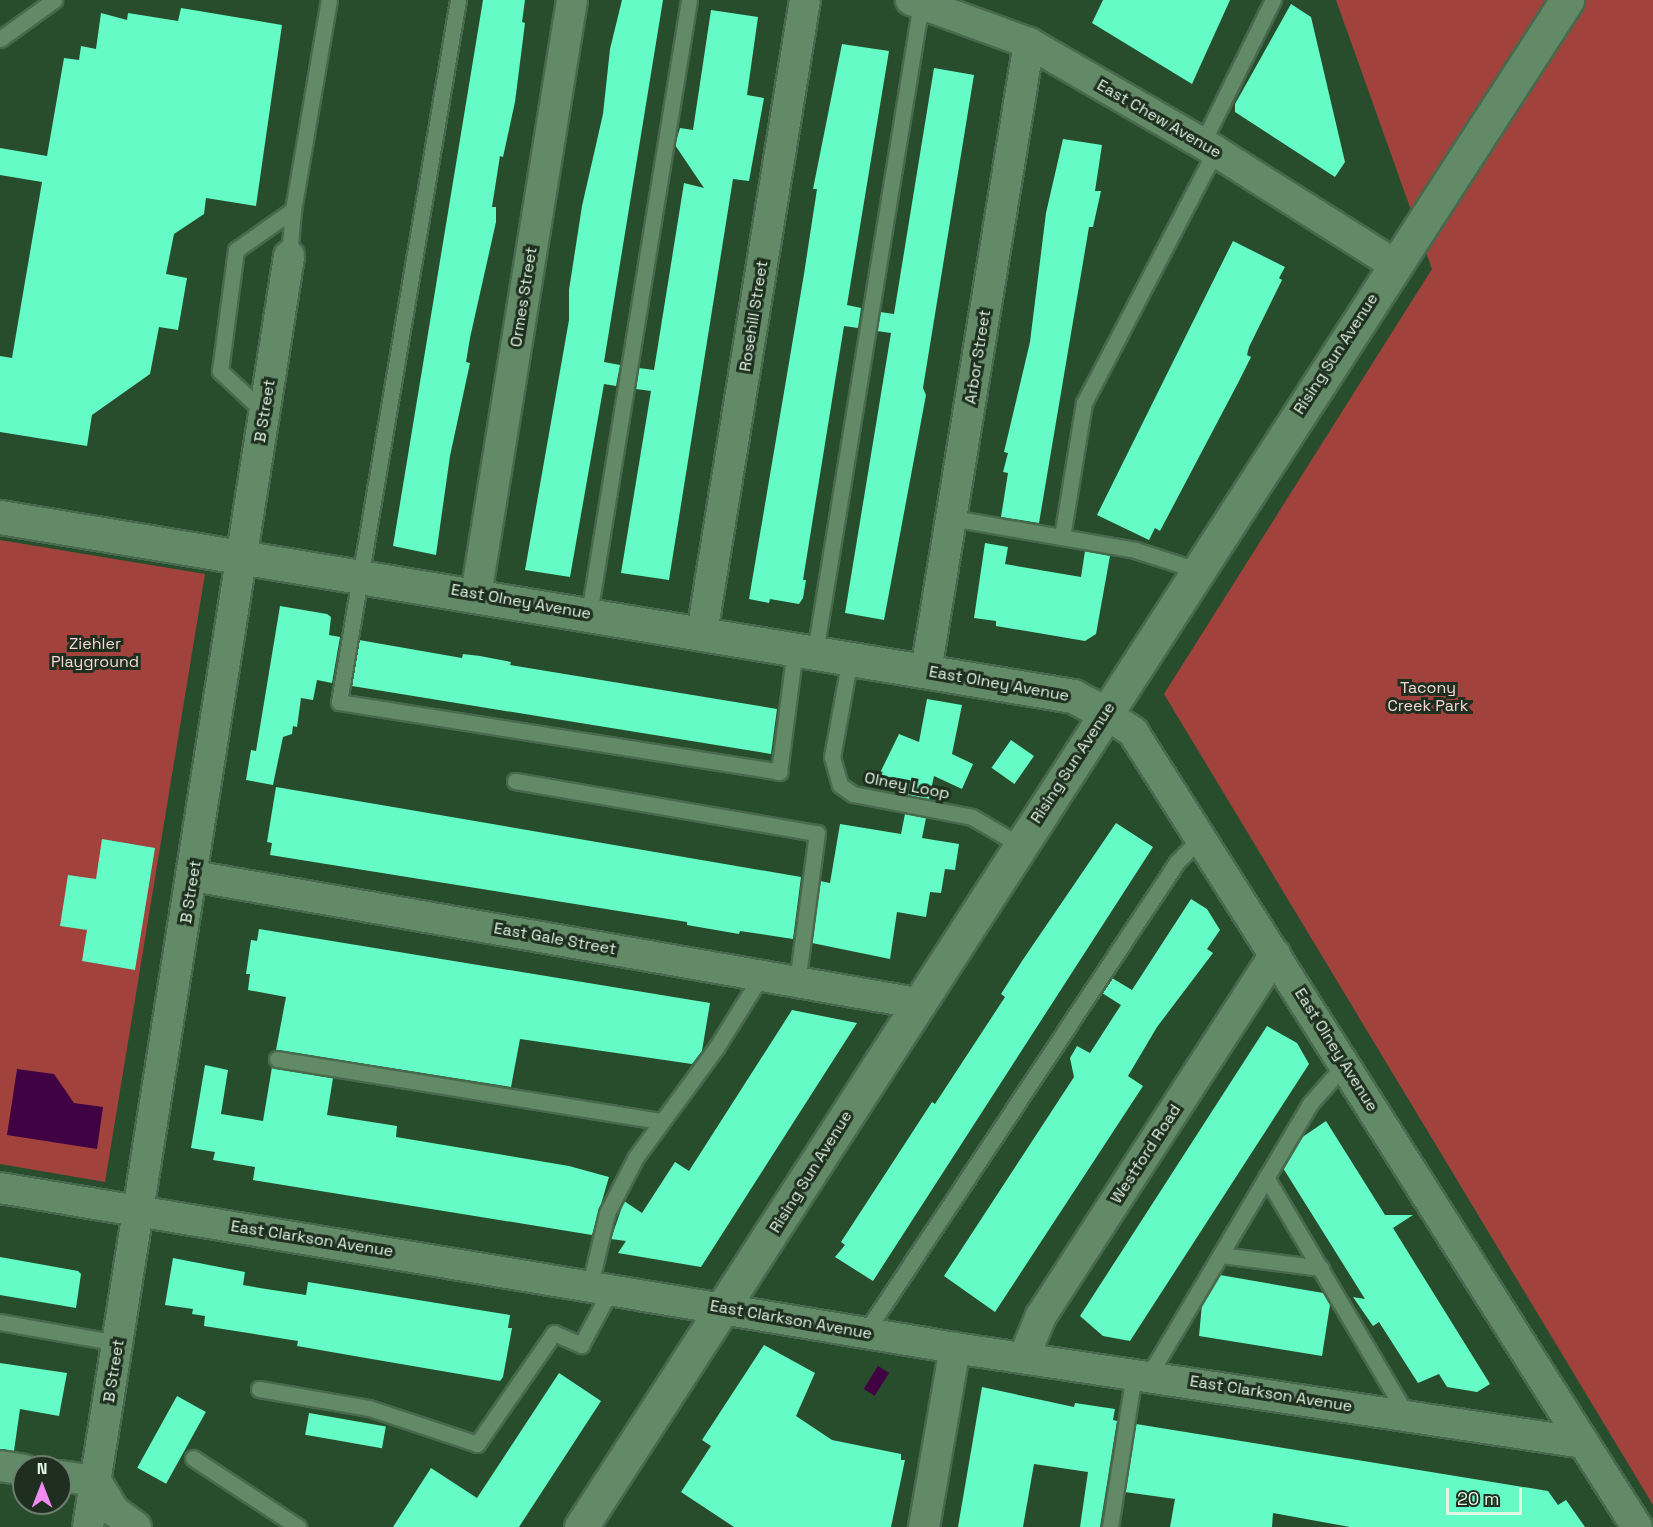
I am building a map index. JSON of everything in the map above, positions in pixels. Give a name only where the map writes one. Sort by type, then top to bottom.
[{"type":"main road","name":"Rising Sun Avenue","points":[[581,1527],[726,1308],[916,1003],[1567,0]]},
{"type":"main road","name":"East Olney Avenue","points":[[0,517],[1073,696],[1105,713]]},
{"type":"street","name":"Ormes Street","points":[[476,595],[572,0]]},
{"type":"street","name":"Rosehill Street","points":[[702,633],[806,0]]},
{"type":"street","name":"East Chew Avenue","points":[[933,4],[1029,43],[1208,147],[1394,264]]},
{"type":"street","name":"Arbor Street","points":[[927,671],[1029,43]]},
{"type":"street","name":"B Street","points":[[88,1527],[141,1210],[289,256]]},
{"type":"street","name":"East Olney Avenue","points":[[1105,713],[1133,732],[1637,1527]]},
{"type":"street","name":"East Gale Street","points":[[193,876],[916,1003]]},
{"type":"street","name":"Westford Road","points":[[1024,1357],[1041,1316],[1275,954]]},
{"type":"street","name":"East Clarkson Avenue","points":[[0,1188],[955,1348],[1141,1374],[1584,1443]]},
{"type":"street","points":[[924,1527],[955,1348]]},
{"type":"street","points":[[72,1478],[96,1481],[114,1511],[136,1527]]},
{"type":"lane","points":[[0,39],[54,0]]},
{"type":"lane","points":[[289,256],[294,210],[329,0]]},
{"type":"lane","points":[[458,0],[339,702],[779,772],[933,4]]},
{"type":"lane","points":[[589,614],[689,0]]},
{"type":"lane","points":[[1062,537],[1084,403],[1208,147],[1273,0]]},
{"type":"lane","points":[[265,413],[220,371],[236,250],[294,210]]},
{"type":"lane","points":[[952,518],[1134,550],[1197,570]]},
{"type":"lane","name":"Olney Loop","points":[[850,658],[832,757],[840,785],[853,794],[972,817],[1020,845]]},
{"type":"lane","points":[[515,782],[817,833],[797,982]]},
{"type":"lane","points":[[865,1333],[1177,862],[1201,837]]},
{"type":"lane","points":[[259,1389],[369,1408],[477,1444],[554,1333],[581,1345],[600,1287],[607,1213],[636,1157],[660,1121],[716,1048],[761,976]]},
{"type":"lane","points":[[277,1059],[660,1121]]},
{"type":"lane","points":[[1110,1527],[1141,1374],[1221,1255],[1309,1105],[1345,1064]]},
{"type":"lane","points":[[1266,1177],[1407,1415]]},
{"type":"lane","points":[[1221,1255],[1321,1268]]},
{"type":"lane","points":[[0,1322],[118,1343]]},
{"type":"lane","points":[[193,1458],[298,1527]]},
{"type":"green space","name":"Tacony Creek Park","points":[[1336,0],[1653,0],[1653,1505],[1164,694],[1432,269]]},
{"type":"green space","name":"Ziehler Playground","points":[[0,540],[205,574],[105,1182],[0,1164]]},
{"type":"shaded area","points":[[17,1069],[54,1074],[74,1103],[103,1107],[97,1149],[7,1135]]},
{"type":"shaded area","points":[[878,1366],[889,1373],[875,1396],[864,1389]]},
{"type":"building","points":[[483,0],[525,0],[522,22],[525,23],[515,102],[503,157],[500,156],[492,207],[496,207],[496,222],[470,338],[466,362],[470,363],[450,456],[436,555],[393,546]]},
{"type":"building","points":[[622,0],[663,0],[604,362],[620,365],[616,386],[604,384],[570,577],[525,570],[569,320],[569,290],[582,206],[603,114],[610,49]]},
{"type":"building","points":[[1103,0],[1230,0],[1192,84],[1092,23]]},
{"type":"building","points":[[1291,4],[1311,17],[1345,162],[1335,177],[1235,112],[1235,104]]},
{"type":"building","points":[[181,8],[282,25],[256,206],[206,198],[204,214],[174,234],[166,274],[187,278],[178,330],[159,327],[150,374],[92,415],[87,446],[0,432],[0,356],[12,358],[42,182],[0,175],[0,148],[47,156],[64,58],[79,60],[81,46],[96,49],[101,13],[127,20],[128,13],[178,21]]},
{"type":"building","points":[[711,10],[758,17],[747,95],[764,98],[749,181],[733,179],[669,580],[621,573],[651,391],[636,389],[639,368],[654,370],[684,183],[704,188],[675,145],[680,128],[693,130]]},
{"type":"building","points":[[842,44],[889,51],[847,305],[861,308],[858,328],[844,326],[803,580],[806,580],[803,598],[799,604],[770,599],[769,603],[749,599],[804,274],[817,189],[813,189]]},
{"type":"building","points":[[934,68],[974,75],[923,388],[926,395],[884,620],[845,613],[891,333],[877,331],[880,312],[894,314]]},
{"type":"building","points":[[1063,139],[1102,145],[1095,191],[1101,191],[1093,227],[1089,227],[1039,523],[1001,517],[1008,473],[1003,472],[1008,453],[1004,452],[1030,342],[1046,213]]},
{"type":"building","points":[[1233,241],[1285,267],[1279,278],[1282,280],[1249,347],[1247,355],[1251,357],[1238,383],[1160,531],[1155,528],[1149,540],[1097,515]]},
{"type":"building","points":[[985,543],[1008,547],[1005,564],[1081,577],[1085,551],[1110,556],[1096,634],[1085,641],[996,626],[996,621],[974,618]]},
{"type":"building","points":[[280,606],[327,614],[331,617],[329,635],[340,637],[332,683],[317,680],[313,700],[301,698],[297,727],[293,726],[292,734],[283,737],[273,785],[246,780],[251,750],[256,751]]},
{"type":"building","points":[[359,640],[462,658],[463,654],[480,656],[511,662],[510,665],[777,709],[771,754],[352,686]]},
{"type":"building","points":[[927,699],[962,705],[952,754],[973,764],[962,789],[934,776],[929,799],[908,795],[910,781],[879,775],[899,734],[919,742]]},
{"type":"building","points":[[1011,740],[1034,756],[1014,784],[991,768]]},
{"type":"building","points":[[276,787],[801,877],[793,939],[740,931],[739,934],[687,925],[687,922],[270,855],[272,843],[267,842]]},
{"type":"building","points":[[905,814],[926,818],[922,838],[959,844],[955,870],[945,869],[941,893],[930,892],[926,917],[897,912],[890,959],[812,943],[820,881],[830,883],[840,824],[901,834]]},
{"type":"building","points":[[1116,823],[1153,847],[873,1281],[835,1257],[845,1245],[841,1242],[932,1102],[935,1104],[1005,997],[1001,994],[1022,961]]},
{"type":"building","points":[[102,839],[155,848],[135,970],[82,961],[87,930],[60,926],[68,875],[96,879]]},
{"type":"building","points":[[1191,899],[1207,909],[1220,930],[1207,949],[1213,953],[1157,1027],[1128,1076],[1143,1086],[995,1312],[944,1276],[1074,1077],[1070,1058],[1077,1046],[1090,1053],[1121,1005],[1102,993],[1112,978],[1132,990]]},
{"type":"building","points":[[259,929],[710,1003],[702,1051],[692,1064],[520,1039],[511,1087],[276,1050],[286,997],[248,990],[250,974],[246,974],[251,940],[257,941]]},
{"type":"building","points":[[792,1010],[857,1023],[701,1267],[618,1253],[626,1241],[611,1239],[624,1201],[642,1213],[675,1162],[689,1171]]},
{"type":"building","points":[[1267,1026],[1297,1043],[1309,1064],[1130,1341],[1103,1336],[1080,1316]]},
{"type":"building","points":[[205,1065],[228,1070],[221,1114],[263,1121],[272,1067],[333,1078],[327,1115],[397,1126],[396,1137],[569,1166],[609,1177],[592,1235],[253,1180],[255,1167],[213,1160],[215,1152],[191,1148]]},
{"type":"building","points":[[1326,1121],[1385,1215],[1413,1215],[1393,1228],[1490,1384],[1477,1392],[1447,1387],[1439,1374],[1418,1383],[1379,1322],[1373,1326],[1353,1297],[1365,1299],[1283,1168],[1301,1138]]},
{"type":"building","points":[[0,1257],[78,1271],[81,1274],[76,1308],[0,1295]]},
{"type":"building","points":[[173,1258],[245,1272],[243,1285],[266,1289],[306,1295],[308,1282],[510,1315],[508,1328],[512,1328],[503,1377],[500,1381],[297,1346],[298,1341],[204,1326],[205,1316],[192,1314],[193,1309],[165,1305]]},
{"type":"building","points":[[1220,1275],[1323,1293],[1330,1305],[1322,1356],[1199,1336],[1202,1304]]},
{"type":"building","points":[[764,1345],[815,1373],[796,1416],[832,1440],[901,1454],[901,1460],[905,1460],[891,1527],[734,1527],[681,1492],[711,1446],[702,1440]]},
{"type":"building","points":[[0,1363],[67,1373],[59,1416],[20,1409],[14,1451],[0,1449]]},
{"type":"building","points":[[559,1373],[601,1401],[519,1527],[393,1527],[431,1468],[477,1498]]},
{"type":"building","points":[[982,1387],[1074,1407],[1075,1403],[1115,1409],[1113,1420],[1117,1421],[1100,1527],[1080,1527],[1088,1472],[1034,1464],[1023,1527],[958,1527]]},
{"type":"building","points":[[177,1396],[206,1412],[166,1484],[137,1468]]},
{"type":"building","points":[[309,1413],[386,1427],[382,1448],[305,1435]]},
{"type":"building","points":[[1136,1424],[1548,1491],[1558,1505],[1566,1500],[1585,1527],[1350,1527],[1273,1513],[1272,1527],[1170,1527],[1175,1499],[1125,1492]]}]
